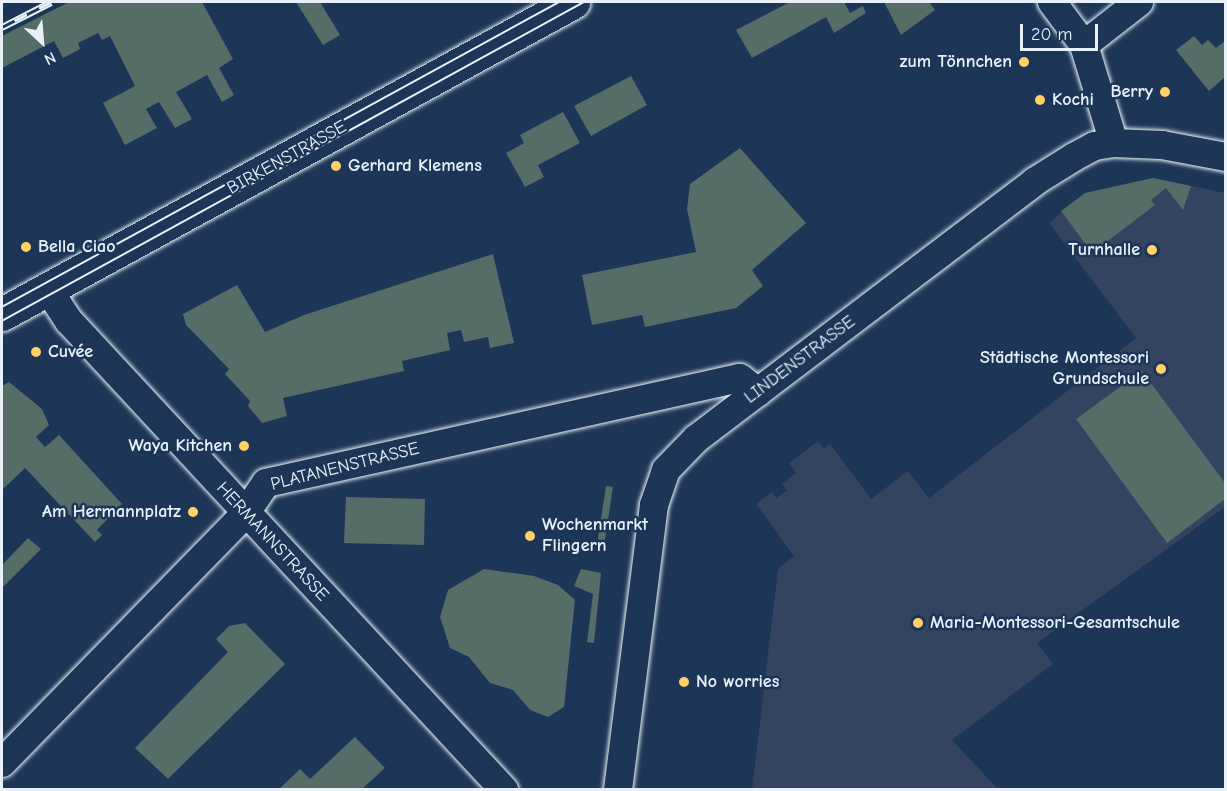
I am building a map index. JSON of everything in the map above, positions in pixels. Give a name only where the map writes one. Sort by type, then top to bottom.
[{"type":"street","name":"BIRKENSTRASSE","points":[[2,314],[573,2]]},
{"type":"street","points":[[1052,2],[1083,45],[1114,143]]},
{"type":"street","points":[[1083,45],[1139,2]]},
{"type":"street","name":"LINDENSTRASSE","points":[[618,789],[649,537],[666,470],[696,439],[1034,182],[1095,146],[1114,143],[1162,145],[1226,157]]},
{"type":"street","name":"HERMANNSTRASSE","points":[[48,289],[69,321],[245,514],[504,789]]},
{"type":"street","name":"PLATANENSTRASSE","points":[[2,763],[245,514],[266,483],[740,378],[758,392]]},
{"type":"shaded area","points":[[1153,178],[1225,193],[1225,507],[1037,643],[1053,664],[952,740],[998,789],[752,790],[778,569],[794,556],[756,504],[772,492],[776,498],[787,491],[782,484],[796,473],[789,463],[818,441],[824,449],[830,444],[871,499],[908,471],[929,498],[1136,338],[1049,223],[1085,193]]},
{"type":"green space","points":[[69,2],[202,2],[233,59],[219,68],[234,95],[222,102],[207,75],[176,92],[192,119],[175,128],[159,102],[146,109],[157,128],[125,145],[103,103],[135,86],[110,36],[102,40],[98,33],[78,43],[80,49],[63,58],[54,41],[2,68],[2,36]]},
{"type":"green space","points":[[296,2],[320,2],[340,35],[323,45]]},
{"type":"green space","points":[[790,2],[844,2],[850,13],[863,6],[866,13],[834,33],[826,17],[752,58],[736,30]]},
{"type":"green space","points":[[884,2],[929,2],[935,10],[901,35]]},
{"type":"green space","points":[[1194,36],[1202,45],[1208,40],[1216,48],[1225,41],[1225,77],[1209,91],[1176,50]]},
{"type":"green space","points":[[631,76],[647,105],[591,136],[574,106]]},
{"type":"green space","points":[[563,112],[580,143],[538,165],[544,177],[525,187],[506,153],[524,143],[520,135]]},
{"type":"green space","points":[[740,148],[806,223],[752,270],[763,286],[736,308],[645,327],[642,315],[592,325],[582,275],[696,252],[687,209],[690,184]]},
{"type":"green space","points":[[1153,178],[1191,186],[1183,210],[1166,188],[1151,200],[1155,205],[1092,253],[1061,211],[1085,193]]},
{"type":"green space","points":[[493,254],[514,343],[490,348],[488,337],[464,342],[461,330],[447,333],[450,350],[402,361],[404,371],[283,398],[287,416],[262,423],[248,406],[250,401],[225,374],[229,369],[186,325],[183,314],[237,285],[265,332],[304,315]]},
{"type":"green space","points":[[1142,371],[1225,483],[1225,499],[1167,543],[1076,419]]},
{"type":"green space","points":[[9,382],[42,409],[49,425],[36,437],[45,447],[59,435],[122,504],[97,530],[102,535],[95,542],[25,468],[2,490],[2,386]]},
{"type":"green space","points":[[606,486],[613,487],[604,546],[597,545]]},
{"type":"green space","points":[[346,497],[425,499],[424,545],[344,543]]},
{"type":"green space","points":[[28,538],[41,549],[2,588],[2,565]]},
{"type":"green space","points":[[484,569],[534,576],[558,585],[575,600],[564,707],[548,717],[530,710],[513,690],[490,683],[469,657],[450,648],[440,617],[448,590]]},
{"type":"green space","points":[[581,569],[601,573],[594,643],[587,642],[593,594],[574,586]]},
{"type":"green space","points":[[245,623],[285,664],[168,779],[135,748],[228,652],[216,639],[229,626]]},
{"type":"green space","points":[[355,737],[385,768],[362,789],[279,789],[300,769],[310,779]]},
{"type":"tram line","points":[[2,307],[559,2]]},
{"type":"tram line","points":[[2,321],[584,2]]},
{"type":"railway","points":[[2,27],[51,2]]},
{"type":"place","name":"zum Tönnchen","points":[[1024,62]]},
{"type":"place","name":"Berry","points":[[1165,92]]},
{"type":"place","name":"Kochi","points":[[1040,100]]},
{"type":"place","name":"Gerhard Klemens","points":[[336,166]]},
{"type":"place","name":"Bella Ciao","points":[[26,247]]},
{"type":"place","name":"Turnhalle","points":[[1152,250]]},
{"type":"place","name":"Cuvée","points":[[36,352]]},
{"type":"place","name":"Städtische Montessori Grundschule","points":[[1161,369]]},
{"type":"place","name":"Waya Kitchen","points":[[244,446]]},
{"type":"place","name":"Am Hermannplatz","points":[[193,512]]},
{"type":"place","name":"Wochenmarkt Flingern","points":[[530,536]]},
{"type":"place","name":"Maria-Montessori-Gesamtschule","points":[[918,623]]},
{"type":"place","name":"No worries","points":[[684,682]]}]
